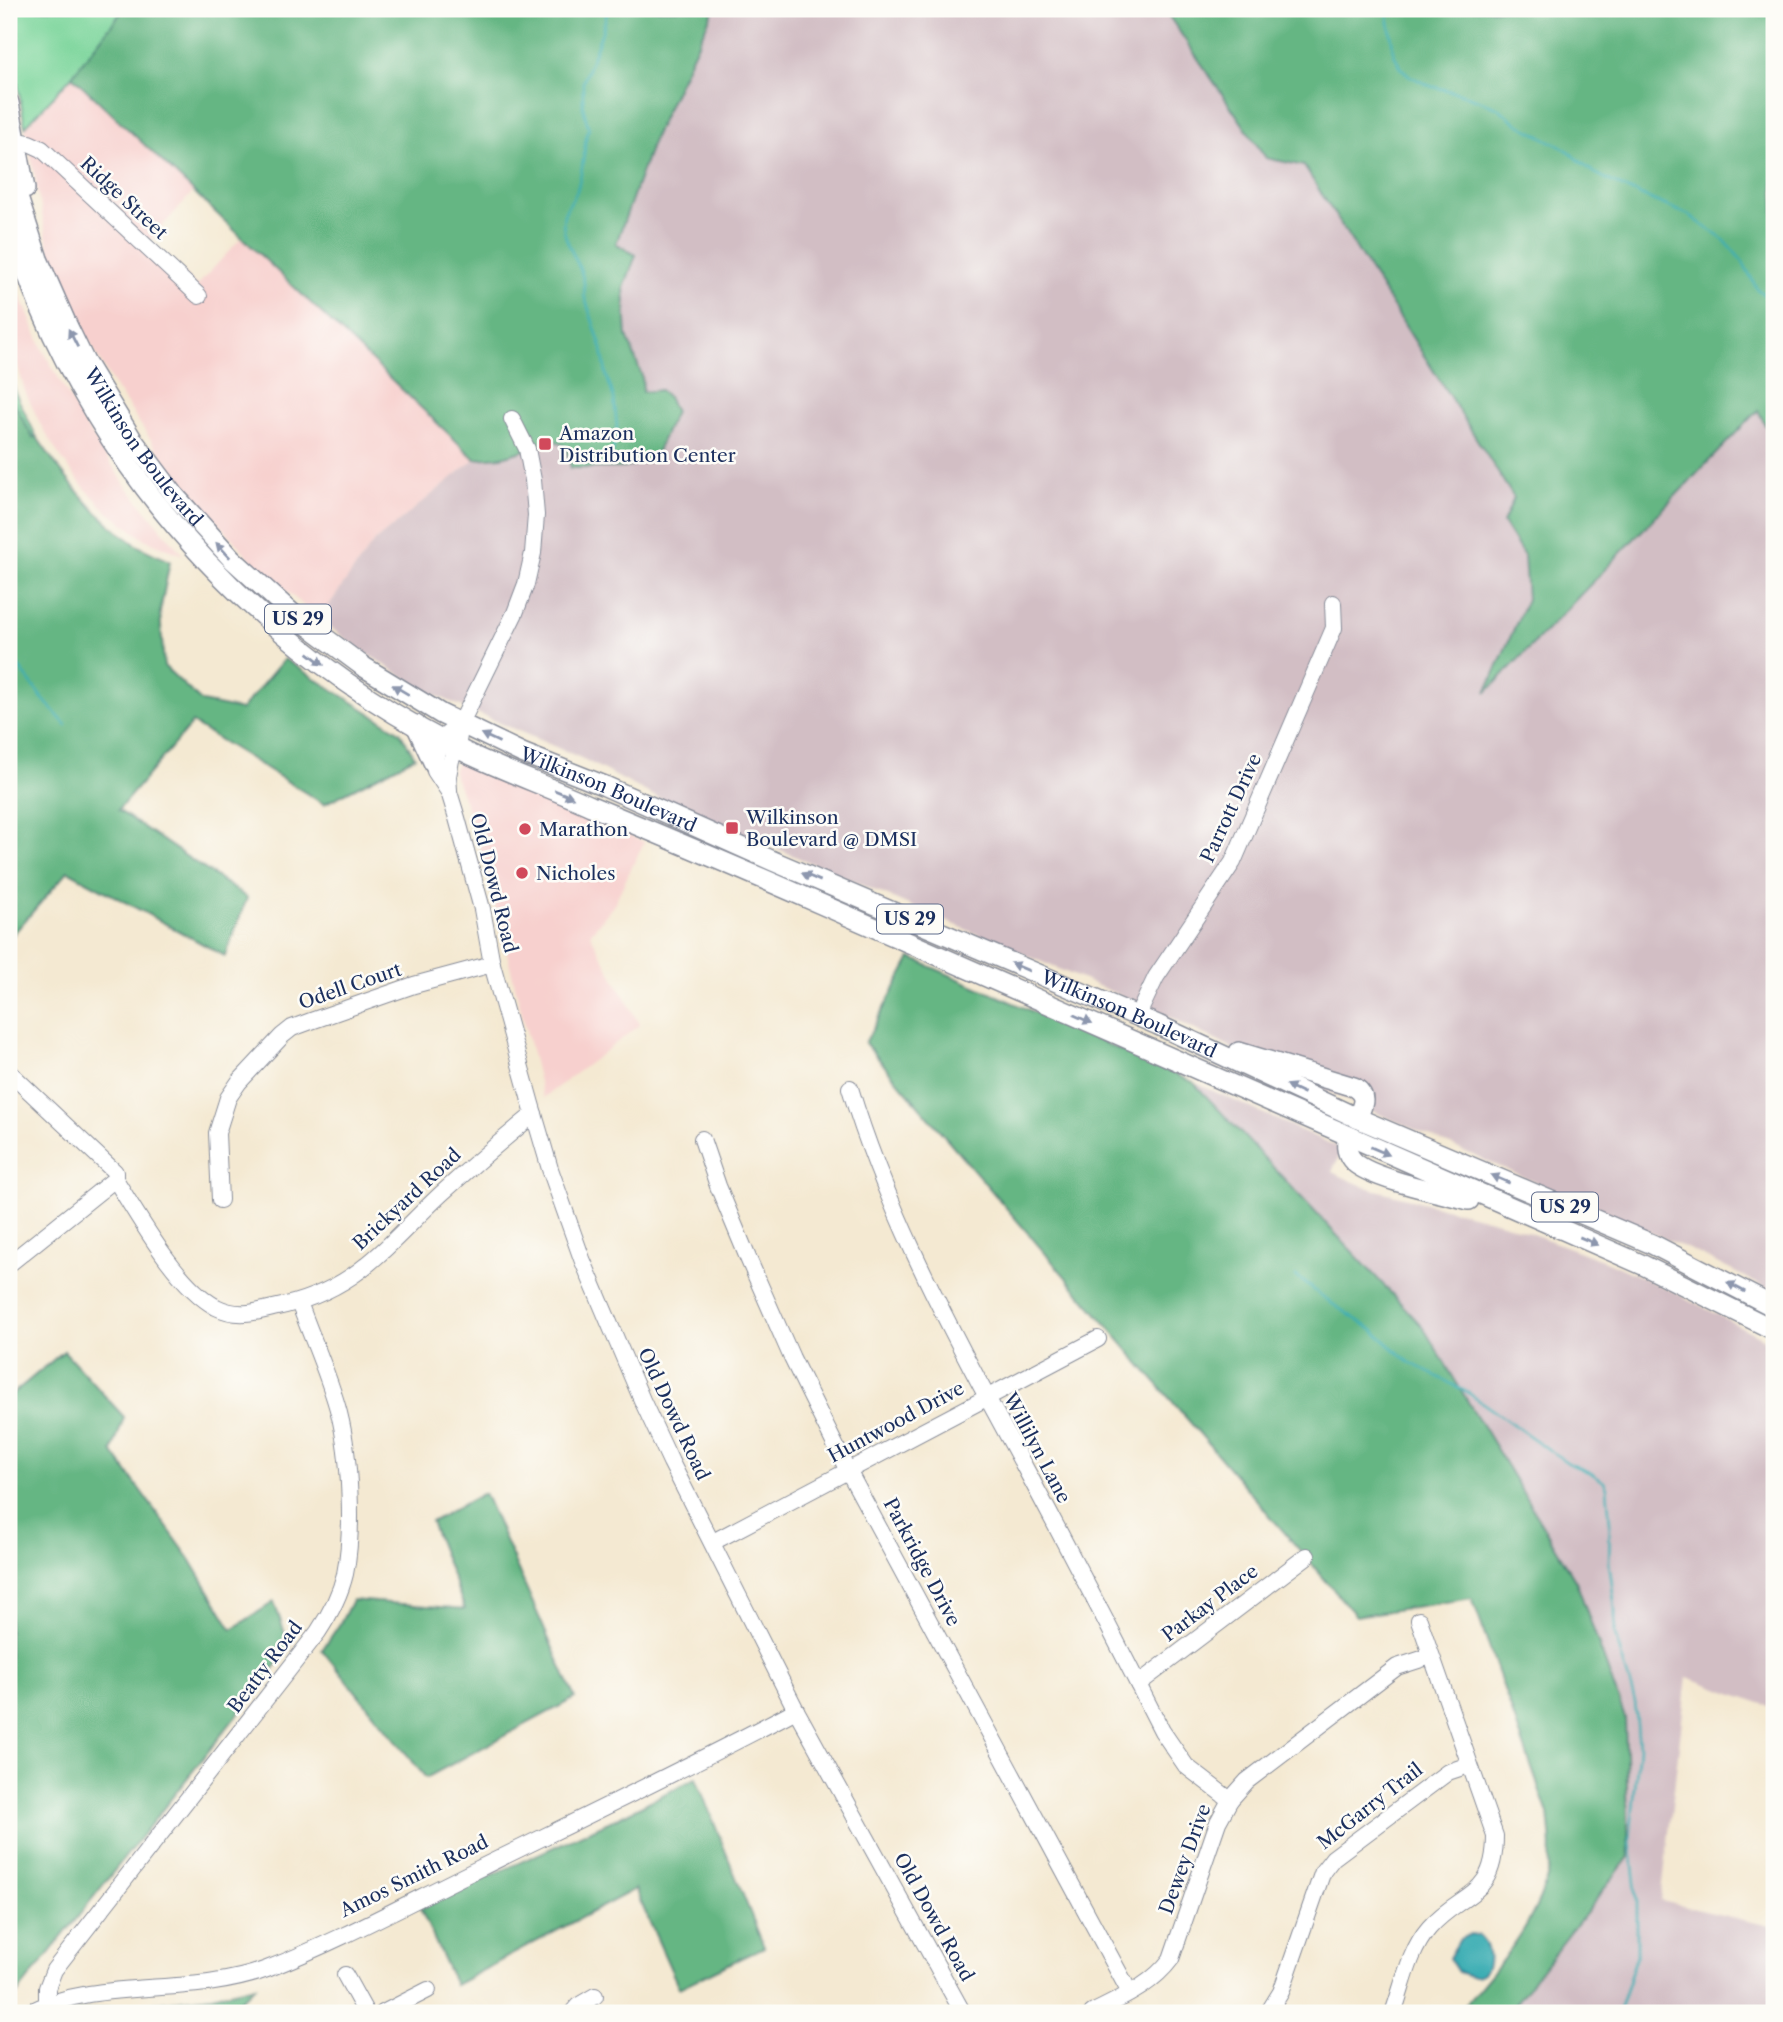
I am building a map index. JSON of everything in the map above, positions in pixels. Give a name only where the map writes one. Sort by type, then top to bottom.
[{"type":"main road","points":[[9,103],[38,259]]},
{"type":"main road","name":"Wilkinson Boulevard","points":[[9,170],[38,259],[125,445],[160,509],[194,550],[255,609],[316,660],[416,725],[514,774],[908,942],[1348,1137]]},
{"type":"main road","name":"Wilkinson Boulevard","points":[[9,222],[38,303],[90,406],[232,559],[270,595],[364,667],[461,723],[522,753],[605,786],[773,861],[1158,1025],[1357,1118],[1652,1244],[1771,1306]]},
{"type":"main road","points":[[416,725],[435,766]]},
{"type":"main road","points":[[1158,1025],[1354,1087],[1364,1098],[1357,1118]]},
{"type":"main road","name":"US 29","points":[[1348,1137],[1348,1154],[1362,1168],[1552,1225],[1643,1265],[1767,1326]]},
{"type":"street","name":"Ridge Street","points":[[15,140],[41,149],[199,296]]},
{"type":"street","points":[[435,766],[435,759],[461,723],[515,613],[526,584],[533,553],[536,515],[533,480],[527,449],[512,419]]},
{"type":"street","name":"Parrott Drive","points":[[1137,1017],[1156,977],[1233,862],[1334,628],[1333,603]]},
{"type":"street","name":"Old Dowd Road","points":[[449,743],[449,792]]},
{"type":"street","name":"Old Dowd Road","points":[[435,766],[449,792],[473,876],[492,964],[534,1114],[567,1218],[603,1310],[671,1462],[796,1710],[963,2013]]},
{"type":"street","name":"Odell Court","points":[[219,1200],[217,1133],[228,1098],[282,1036],[292,1028],[311,1020],[414,985],[492,964]]},
{"type":"street","name":"Brickyard Road","points":[[9,1072],[115,1172],[115,1179],[181,1275],[203,1298],[217,1307],[237,1314],[299,1302],[331,1289],[365,1268],[438,1197],[534,1114]]},
{"type":"street","name":"Willilyn Lane","points":[[850,1088],[867,1139],[957,1343],[1162,1731],[1186,1766],[1230,1800]]},
{"type":"street","points":[[1348,1137],[1357,1118]]},
{"type":"street","name":"Parkridge Drive","points":[[702,1139],[748,1258],[792,1358],[848,1471],[1130,1993]]},
{"type":"street","points":[[9,1264],[115,1179]]},
{"type":"street","name":"Beatty Road","points":[[47,2004],[47,1988],[54,1970],[280,1682],[323,1625],[339,1594],[345,1573],[348,1533],[347,1478],[342,1427],[328,1378],[299,1302]]},
{"type":"street","points":[[1767,1326],[1771,1306]]},
{"type":"street","name":"Huntwood Drive","points":[[713,1542],[1098,1339]]},
{"type":"street","name":"Parkay Place","points":[[1138,1684],[1307,1556]]},
{"type":"street","points":[[1393,2013],[1417,1946],[1430,1927],[1480,1887],[1491,1871],[1495,1854],[1495,1836],[1419,1620]]},
{"type":"street","name":"Dewey Drive","points":[[1092,2013],[1159,1975],[1171,1959],[1219,1822],[1230,1800],[1247,1781],[1397,1667],[1431,1656]]},
{"type":"street","name":"Amos Smith Road","points":[[28,2013],[47,2004],[82,1996],[214,1981],[265,1970],[684,1768],[796,1710]]},
{"type":"street","name":"McGarry Trail","points":[[1268,2013],[1281,1992],[1323,1871],[1333,1858],[1448,1772],[1469,1765]]},
{"type":"street","points":[[345,1975],[366,2013]]},
{"type":"street","points":[[383,2013],[428,1990]]},
{"type":"street","points":[[572,2013],[595,1996]]},
{"type":"shaded area","points":[[579,9],[1385,9],[1304,166],[1514,498],[1503,523],[1524,556],[1527,599],[1487,691],[1758,410],[1774,443],[1774,1292],[1693,1251],[1251,1058],[1166,1015],[654,796],[581,758],[428,692],[361,650],[319,619],[373,543],[475,459],[502,457],[601,425]]},
{"type":"shaded area","points":[[72,76],[193,192],[149,241],[197,286],[241,238],[475,459],[373,543],[319,619],[253,562],[167,464],[110,379],[83,330],[50,255],[25,127]]},
{"type":"shaded area","points":[[9,268],[43,350],[84,424],[127,487],[183,555],[144,539],[107,511],[82,485],[40,424],[25,391],[9,337]]},
{"type":"shaded area","points":[[460,761],[644,842],[613,906],[590,934],[640,1025],[543,1098],[487,873],[470,815],[453,772]]},
{"type":"shaded area","points":[[1193,1082],[1342,1149],[1332,1172],[1365,1187],[1506,1224],[1607,1262],[1674,1292],[1774,1344],[1774,1708],[1687,1677],[1661,1901],[1774,1927],[1774,2013],[1509,2013],[1629,1857],[1625,1718],[1576,1581],[1423,1327]]},
{"type":"green space","points":[[9,9],[124,9],[72,76],[25,127],[9,34]]},
{"type":"green space","points":[[124,9],[714,9],[654,137],[616,244],[636,255],[624,288],[627,336],[642,376],[643,392],[660,390],[668,397],[675,412],[653,460],[623,468],[571,468],[566,447],[556,441],[502,457],[475,459],[72,76]]},
{"type":"green space","points":[[1164,9],[1774,9],[1774,443],[1758,410],[1486,693],[1527,599],[1524,556],[1503,523],[1514,498],[1304,166],[1266,158]]},
{"type":"green space","points":[[9,371],[16,395],[36,436],[9,463]]},
{"type":"green space","points":[[13,401],[33,438],[36,436],[93,508],[135,544],[170,561],[160,612],[164,666],[202,702],[241,710],[284,659],[400,732],[415,757],[324,804],[192,723],[118,810],[247,898],[225,956],[68,871],[9,939],[9,402]]},
{"type":"green space","points":[[911,958],[1193,1082],[1423,1327],[1576,1581],[1625,1718],[1629,1857],[1508,2013],[1463,2013],[1466,2004],[1515,1943],[1535,1909],[1548,1873],[1550,1836],[1548,1814],[1472,1598],[1356,1616],[865,1043]]},
{"type":"green space","points":[[64,1351],[124,1417],[112,1451],[190,1559],[232,1629],[274,1602],[290,1648],[9,2004],[9,1397]]},
{"type":"green space","points":[[484,1493],[575,1698],[426,1778],[322,1650],[352,1600],[465,1609],[431,1522]]},
{"type":"green space","points":[[696,1778],[764,1947],[679,1988],[635,1889],[455,1985],[420,1908],[615,1819]]},
{"type":"green space","points":[[255,1986],[232,2009],[215,2013],[66,2013],[212,1996]]},
{"type":"water","points":[[1471,1934],[1480,1936],[1488,1952],[1486,1970],[1476,1976],[1458,1972],[1449,1958],[1460,1939]]},
{"type":"waterway","points":[[608,9],[583,82],[583,107],[589,130],[579,183],[565,212],[563,225],[582,275],[584,295],[602,349],[614,398],[617,427],[613,451]]},
{"type":"waterway","points":[[1387,9],[1394,54],[1401,68],[1410,76],[1430,86],[1497,107],[1518,124],[1567,150],[1593,172],[1628,190],[1689,215],[1725,241],[1743,262],[1757,289],[1774,302]]},
{"type":"waterway","points":[[9,653],[66,725]]},
{"type":"waterway","points":[[1296,1276],[1374,1331],[1409,1362],[1467,1392],[1568,1463],[1591,1473],[1604,1482],[1607,1488],[1615,1635],[1635,1702],[1639,1747],[1630,1840],[1637,1900],[1637,1955],[1618,2013]]},
{"type":"place","name":"Amazon Distribution Center","points":[[545,444]]},
{"type":"place","name":"Wilkinson Boulevard @ DMSI","points":[[732,828]]},
{"type":"place","name":"Marathon","points":[[525,829]]},
{"type":"place","name":"Nicholes","points":[[522,873]]}]
